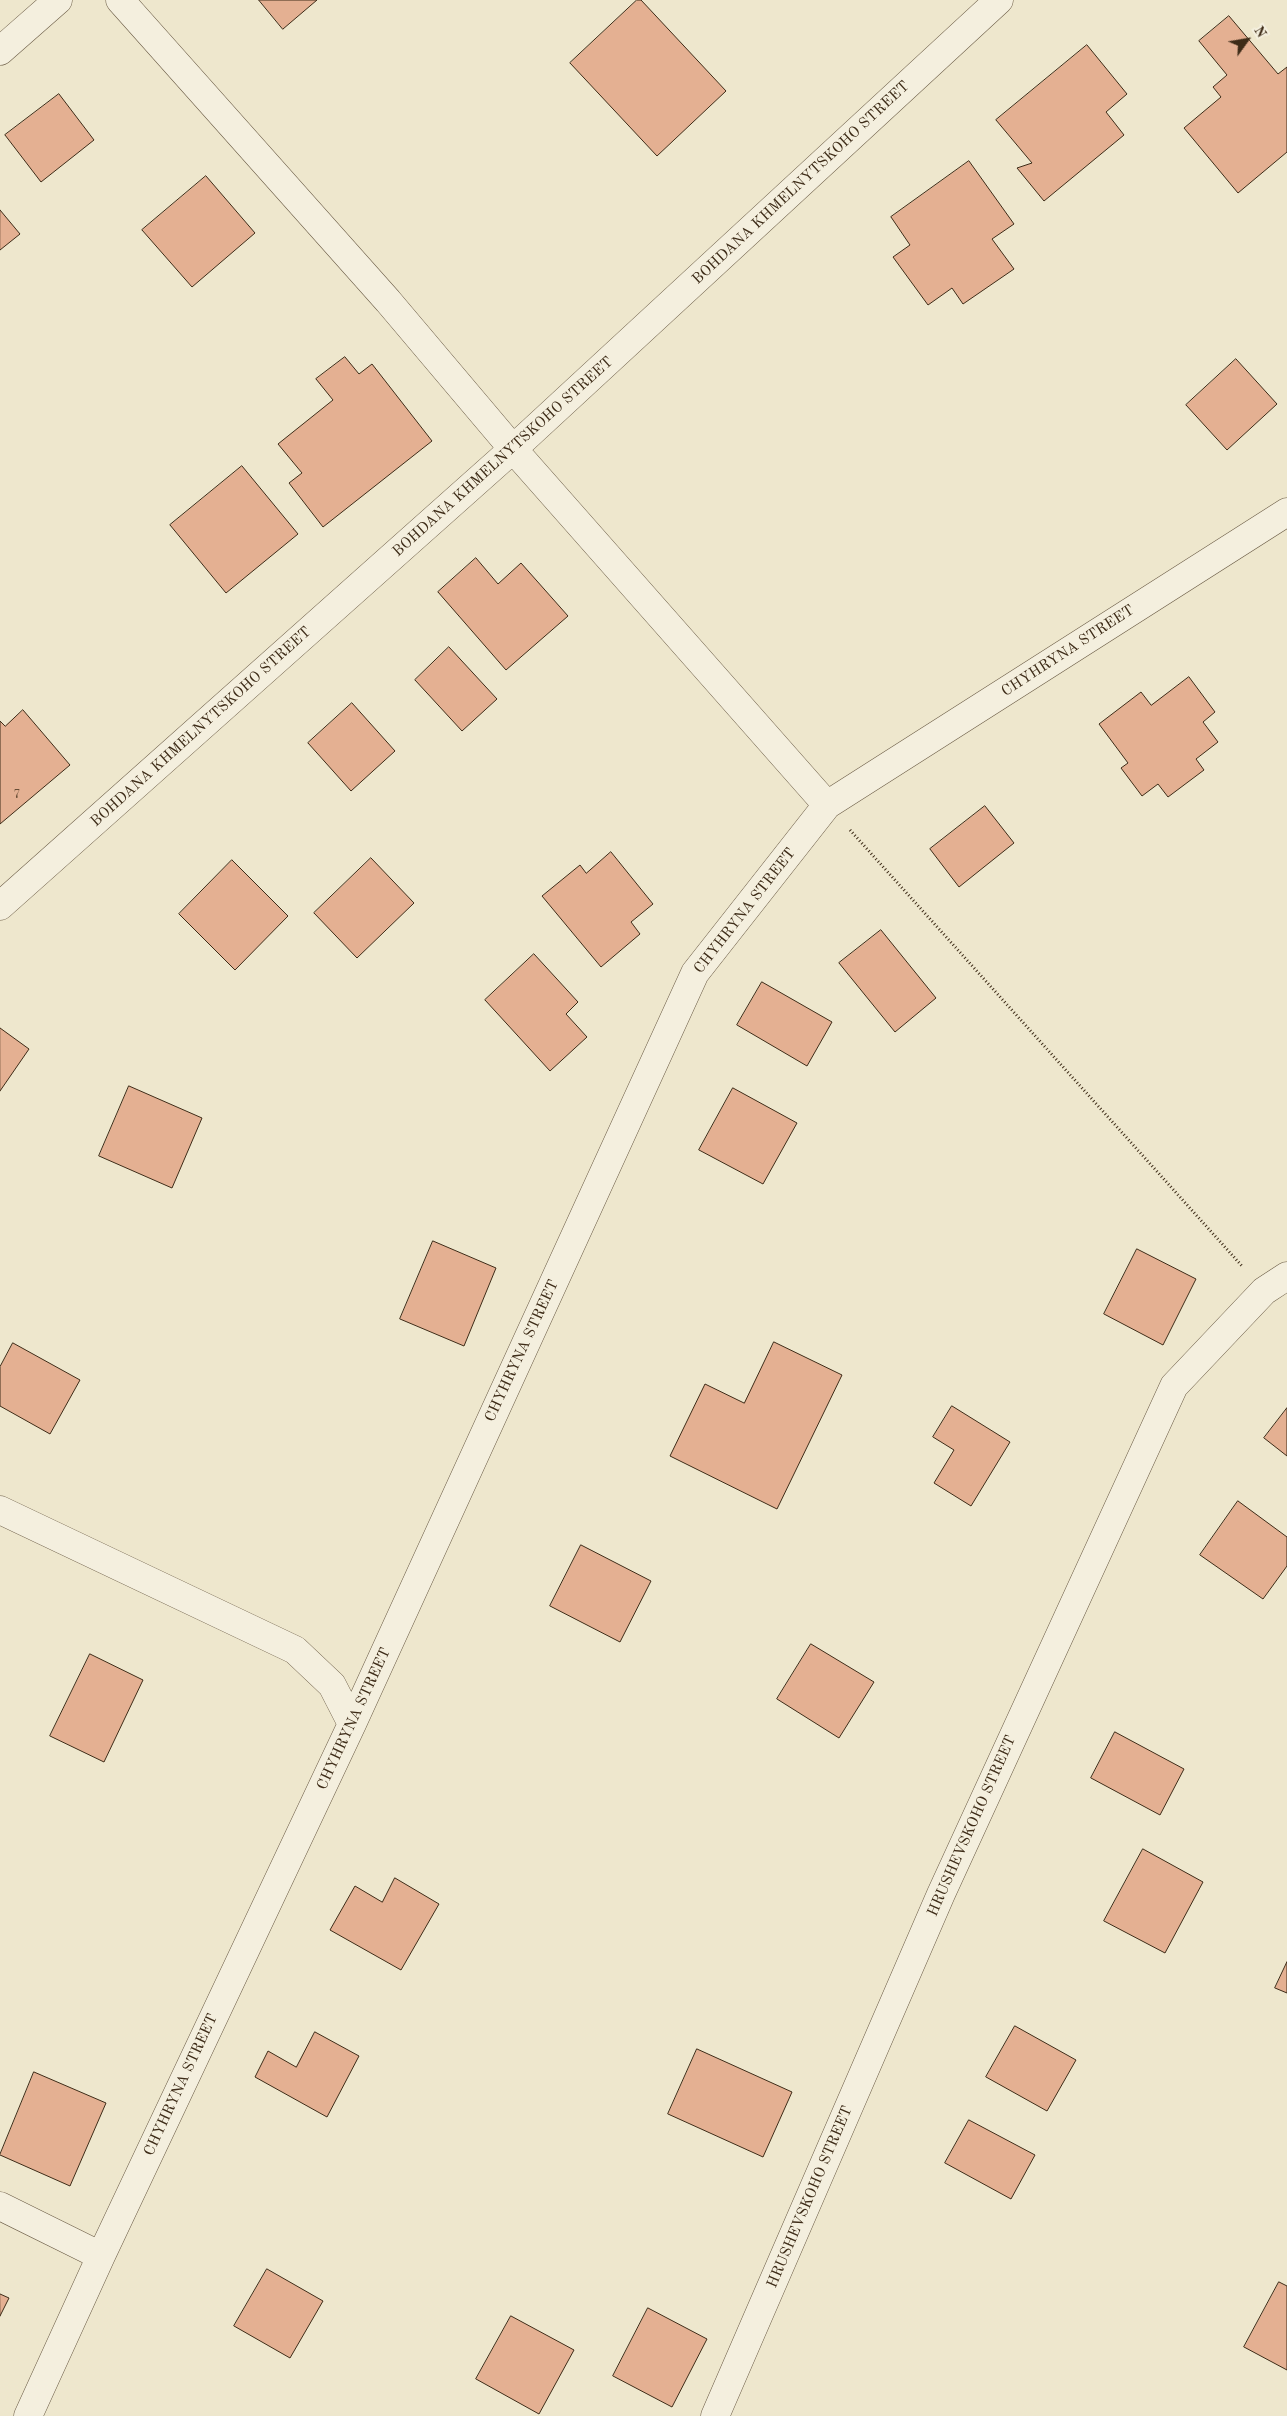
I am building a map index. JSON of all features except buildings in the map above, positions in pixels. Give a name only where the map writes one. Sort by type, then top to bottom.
[{"type":"street","points":[[0,50],[58,0]]},
{"type":"street","points":[[120,0],[388,301],[513,449],[827,805]]},
{"type":"street","name":"BOHDANA KHMELNYTSKOHO STREET","points":[[0,906],[513,449],[999,0]]},
{"type":"street","name":"CHYHRYNA STREET","points":[[28,2416],[101,2256],[352,1724],[695,973],[827,805],[1287,512]]},
{"type":"street","name":"HRUSHEVSKOHO STREET","points":[[715,2416],[941,1894],[1174,1386],[1264,1291],[1287,1276]]},
{"type":"street","points":[[0,1510],[295,1650],[332,1685],[352,1724]]},
{"type":"street","points":[[0,2206],[101,2256]]},
{"type":"path","points":[[827,805],[1264,1291]]}]
